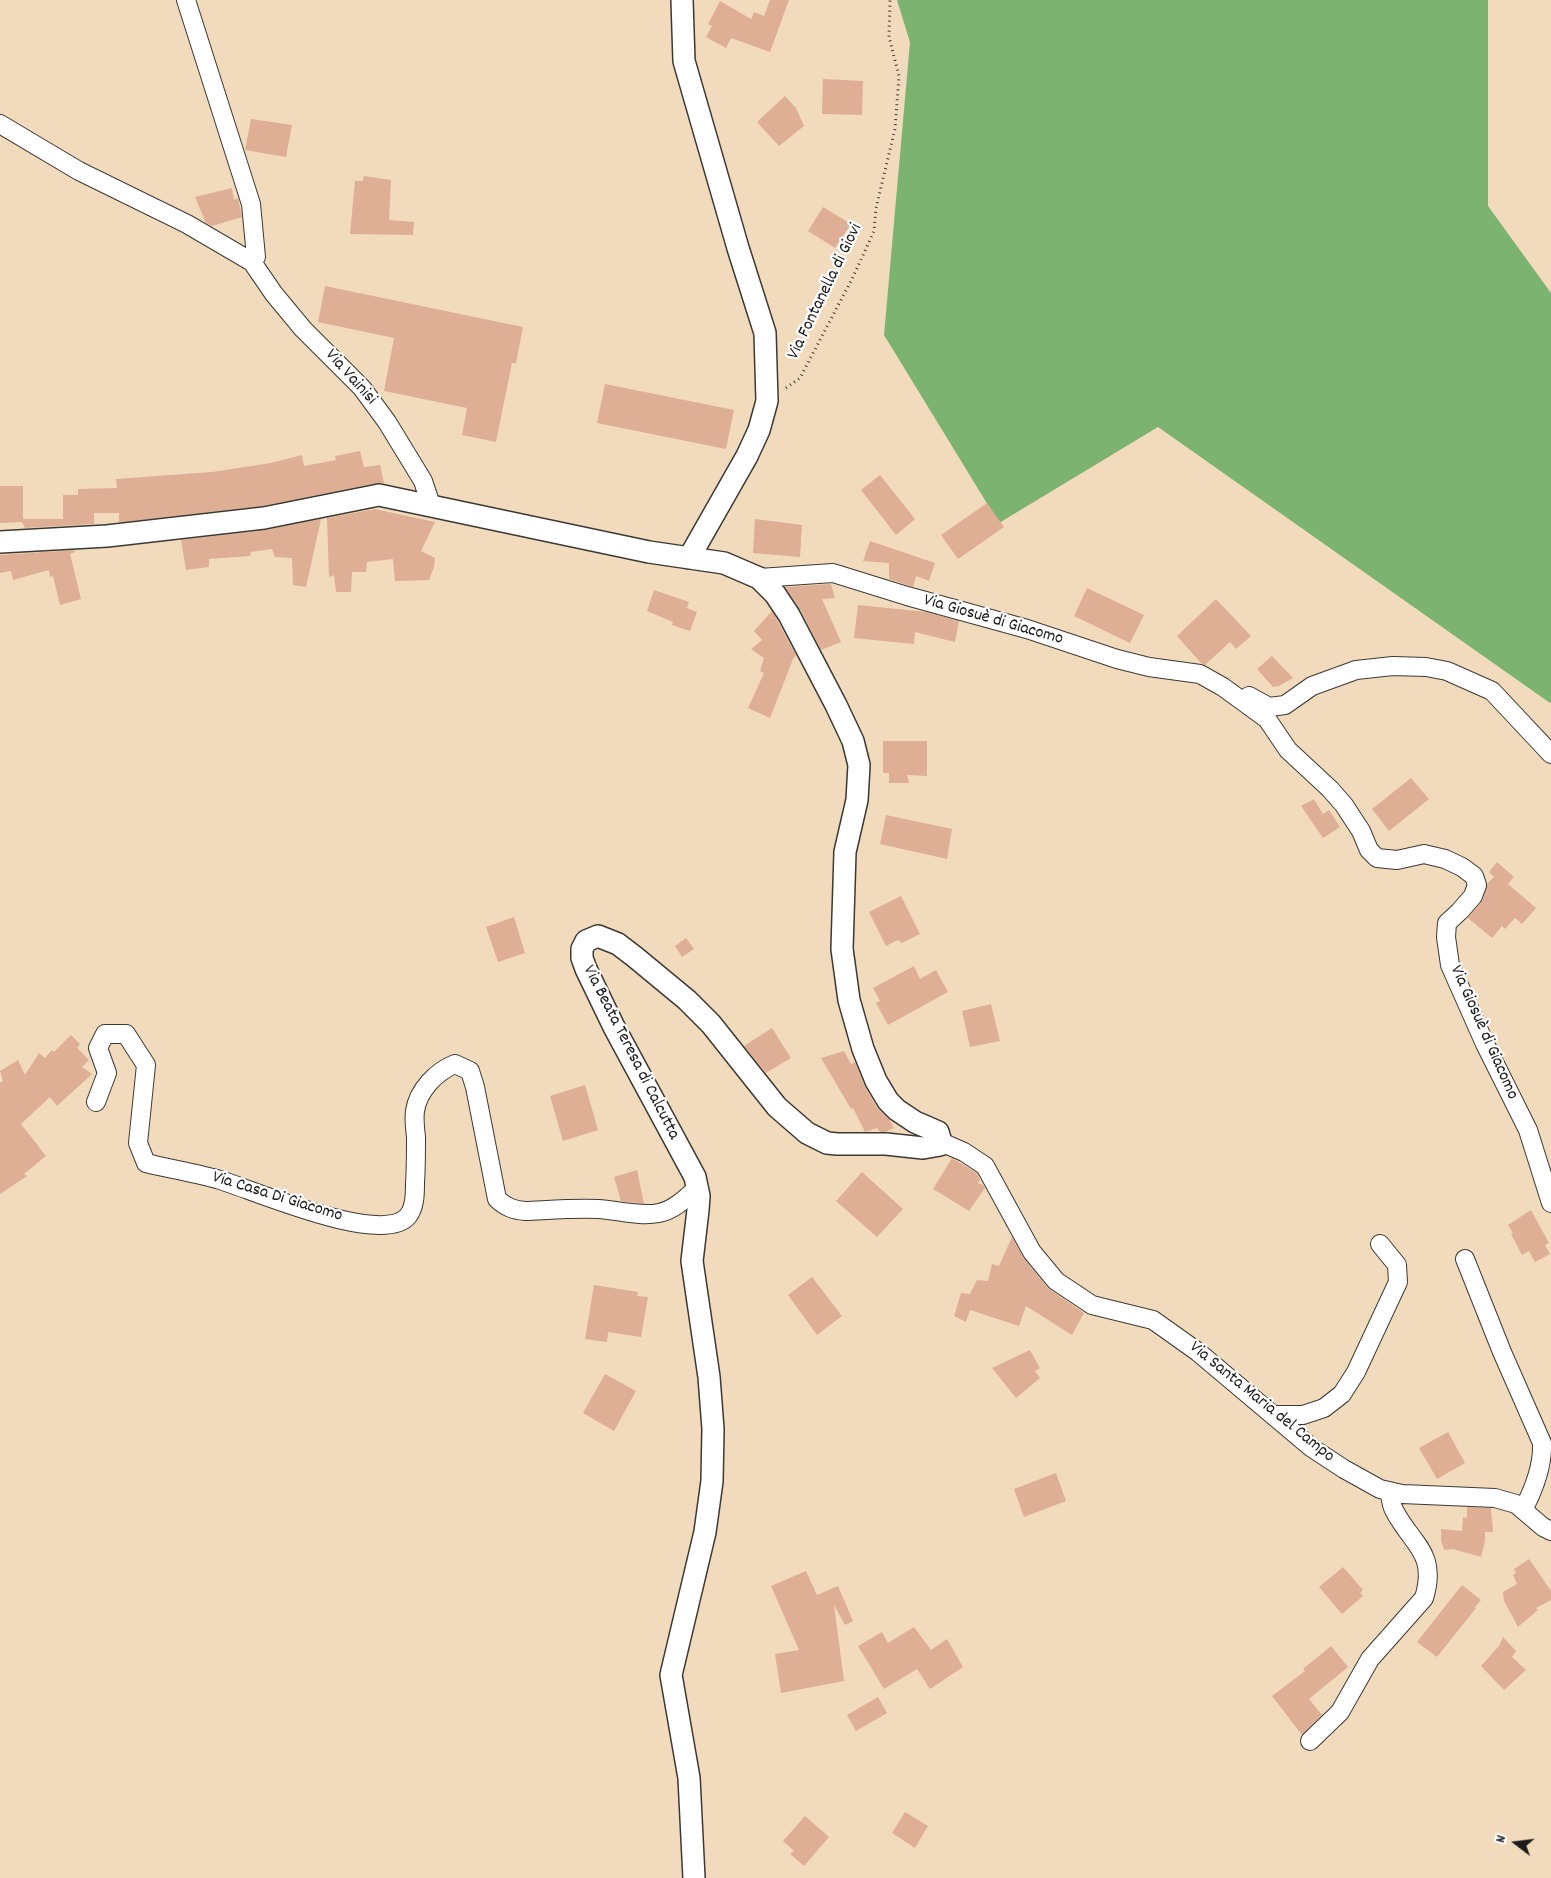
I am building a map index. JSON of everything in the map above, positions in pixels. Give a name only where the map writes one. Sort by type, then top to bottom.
[{"type":"street","points":[[186,0],[251,204],[256,257],[252,262]]},
{"type":"street","points":[[682,0],[684,61],[765,333],[767,401],[747,456],[690,558]]},
{"type":"street","name":"Via Vainisi","points":[[0,124],[79,172],[187,224],[252,262],[274,294],[304,329],[362,388],[387,422],[422,481],[431,505]]},
{"type":"street","points":[[0,542],[107,536],[264,518],[379,495],[532,528],[724,563],[759,578],[775,594],[789,615],[849,732],[859,765],[856,800],[845,852],[842,949],[849,1000],[863,1049],[876,1081],[888,1101],[897,1110],[916,1122],[938,1132],[941,1142]]},
{"type":"street","name":"Via Giosuè di Giacomo","points":[[759,578],[833,573],[907,596],[1027,629],[1116,659],[1149,667],[1200,674],[1223,687],[1266,719],[1288,750],[1330,789],[1352,815],[1369,850],[1377,858],[1397,860],[1424,854],[1445,859],[1462,867],[1474,876],[1477,886],[1473,896],[1447,923],[1446,937],[1450,965],[1485,1044],[1528,1130],[1551,1203]]},
{"type":"street","name":"Via Giosuè di Giacomo","points":[[1223,687],[1237,690],[1269,707],[1285,705],[1312,686],[1356,670],[1393,666],[1426,667],[1448,671],[1492,691],[1551,754]]},
{"type":"street","name":"Via Beata Teresa di Calcutta","points":[[694,1878],[689,1778],[671,1675],[705,1532],[712,1481],[713,1429],[709,1377],[692,1261],[698,1210],[697,1188],[695,1177],[614,1027],[586,969],[582,958],[582,949],[586,941],[591,937],[598,936],[618,944],[687,1000],[711,1024],[776,1107],[807,1133],[827,1143],[837,1144],[878,1143],[923,1148],[940,1145],[941,1142]]},
{"type":"street","name":"Via Casa Di Giacomo","points":[[96,1102],[107,1073],[98,1048],[105,1034],[126,1034],[146,1065],[138,1143],[146,1163],[220,1180],[299,1209],[368,1225],[401,1222],[409,1215],[415,1200],[415,1110],[420,1096],[431,1079],[444,1068],[455,1064],[470,1071],[497,1199],[504,1205],[514,1210],[525,1211],[598,1209],[659,1213],[673,1208],[685,1200],[697,1188]]},
{"type":"street","name":"Via Santa Maria del Campo","points":[[941,1142],[964,1152],[985,1166],[1032,1252],[1056,1281],[1092,1305],[1154,1320],[1198,1352],[1312,1448],[1344,1469],[1380,1489],[1402,1494],[1495,1498],[1516,1504],[1543,1527],[1551,1531]]},
{"type":"street","points":[[1273,1414],[1303,1415],[1324,1408],[1342,1394],[1356,1372],[1398,1282],[1397,1265],[1380,1244]]},
{"type":"street","points":[[1465,1259],[1502,1352],[1542,1443],[1542,1453],[1531,1494],[1523,1510]]},
{"type":"street","points":[[1310,1741],[1340,1712],[1370,1659],[1424,1598],[1427,1586],[1427,1568],[1423,1550],[1394,1509],[1389,1491]]},
{"type":"path","name":"Via Fontanella di Giovi","points":[[767,401],[800,378],[874,231],[876,208],[895,129],[899,76],[889,37],[890,0]]},
{"type":"green space","points":[[897,0],[1488,0],[1488,206],[1551,293],[1550,703],[1158,427],[999,523],[884,335],[910,42]]},
{"type":"building","points":[[770,0],[789,0],[770,52],[731,38],[726,48],[706,37],[712,26],[708,24],[720,1],[751,19],[754,12],[764,16]]},
{"type":"building","points":[[823,79],[863,81],[862,115],[822,114]]},
{"type":"building","points":[[785,96],[796,108],[804,126],[779,146],[757,122]]},
{"type":"building","points":[[251,119],[292,125],[286,157],[245,150]]},
{"type":"building","points":[[364,176],[391,180],[389,220],[414,222],[413,235],[350,234],[355,181],[363,181]]},
{"type":"building","points":[[232,188],[234,200],[238,198],[242,217],[212,226],[206,223],[195,197]]},
{"type":"building","points":[[823,207],[851,224],[835,248],[808,231]]},
{"type":"building","points":[[325,286],[523,327],[516,363],[512,363],[496,442],[462,435],[467,408],[384,391],[394,338],[318,322]]},
{"type":"building","points":[[605,384],[734,410],[726,449],[597,423]]},
{"type":"building","points":[[360,451],[364,467],[380,465],[384,483],[262,506],[123,522],[119,522],[119,513],[94,513],[94,524],[25,528],[22,522],[0,523],[0,486],[23,486],[23,519],[63,519],[63,495],[78,495],[78,489],[117,488],[116,479],[212,472],[271,463],[302,455],[304,466],[336,460],[335,456]]},
{"type":"building","points":[[880,475],[915,519],[896,535],[861,490]]},
{"type":"building","points":[[987,503],[1004,527],[958,559],[941,535]]},
{"type":"building","points":[[375,509],[435,522],[421,551],[435,558],[429,580],[395,581],[393,559],[367,562],[366,572],[352,572],[351,592],[336,592],[334,575],[329,577],[327,518]]},
{"type":"building","points":[[321,519],[306,587],[293,585],[292,558],[275,557],[272,549],[251,552],[250,556],[209,559],[209,567],[186,570],[181,540],[266,530]]},
{"type":"building","points":[[755,519],[802,525],[800,557],[753,553]]},
{"type":"building","points":[[870,541],[935,563],[929,581],[916,576],[913,587],[889,579],[889,563],[863,561]]},
{"type":"building","points":[[75,550],[75,552],[70,554],[81,599],[60,605],[53,576],[50,577],[49,570],[13,580],[11,571],[0,573],[0,555]]},
{"type":"building","points":[[831,584],[835,598],[822,599],[841,642],[821,650],[800,609],[785,587]]},
{"type":"building","points":[[1087,588],[1144,615],[1130,643],[1074,616]]},
{"type":"building","points":[[654,590],[689,602],[687,608],[697,612],[690,631],[672,625],[673,622],[647,611]]},
{"type":"building","points":[[1216,599],[1251,636],[1236,649],[1230,642],[1205,665],[1177,636]]},
{"type":"building","points":[[858,605],[927,612],[959,621],[955,642],[915,632],[914,644],[854,638]]},
{"type":"building","points":[[772,611],[796,655],[770,718],[748,708],[764,673],[760,671],[764,658],[751,649],[762,640],[754,631]]},
{"type":"building","points":[[1272,656],[1293,678],[1279,686],[1273,687],[1257,669]]},
{"type":"building","points":[[883,741],[927,741],[927,776],[907,775],[909,783],[889,783],[889,773],[883,773]]},
{"type":"building","points":[[1411,778],[1429,799],[1389,831],[1372,809]]},
{"type":"building","points":[[1314,799],[1323,814],[1329,810],[1340,827],[1323,838],[1301,806]]},
{"type":"building","points":[[886,815],[952,829],[947,859],[880,844]]},
{"type":"building","points":[[1497,862],[1514,877],[1508,884],[1536,908],[1522,924],[1515,918],[1505,929],[1502,926],[1492,938],[1468,918],[1483,900],[1487,884],[1494,877],[1489,872]]},
{"type":"building","points":[[901,896],[920,934],[902,943],[898,940],[886,946],[869,912]]},
{"type":"building","points":[[514,917],[525,953],[498,962],[486,927]]},
{"type":"building","points":[[686,938],[694,949],[682,957],[675,946]]},
{"type":"building","points":[[914,966],[920,979],[936,970],[948,992],[888,1025],[876,1003],[880,1001],[873,988]]},
{"type":"building","points":[[991,1004],[1000,1041],[970,1047],[962,1011]]},
{"type":"building","points":[[772,1028],[791,1058],[766,1073],[744,1046]]},
{"type":"building","points":[[71,1035],[80,1044],[77,1048],[89,1060],[82,1067],[92,1074],[57,1106],[50,1097],[21,1124],[46,1156],[24,1174],[27,1176],[0,1194],[0,1083],[3,1081],[0,1071],[18,1060],[25,1075],[39,1053],[45,1058]]},
{"type":"building","points":[[844,1051],[851,1064],[855,1062],[865,1087],[877,1108],[889,1119],[894,1128],[885,1132],[880,1132],[877,1128],[865,1132],[853,1108],[851,1109],[821,1058]]},
{"type":"building","points":[[585,1085],[598,1130],[563,1141],[550,1096]]},
{"type":"building","points":[[952,1158],[977,1173],[980,1180],[978,1183],[985,1188],[969,1211],[933,1189]]},
{"type":"building","points":[[637,1170],[644,1204],[621,1201],[614,1177]]},
{"type":"building","points":[[862,1172],[903,1209],[877,1237],[836,1201]]},
{"type":"building","points":[[1531,1210],[1549,1243],[1545,1245],[1550,1254],[1535,1262],[1529,1251],[1522,1255],[1508,1225]]},
{"type":"building","points":[[1012,1237],[1024,1259],[1048,1288],[1084,1313],[1072,1335],[1026,1306],[1019,1326],[970,1310],[966,1322],[954,1316],[961,1293],[970,1294],[977,1280],[988,1281],[992,1264],[999,1266]]},
{"type":"building","points":[[812,1277],[842,1316],[817,1335],[788,1295]]},
{"type":"building","points":[[594,1285],[638,1292],[637,1296],[648,1297],[641,1337],[608,1332],[607,1342],[585,1339]]},
{"type":"building","points":[[1030,1350],[1040,1368],[1035,1371],[1040,1378],[1016,1398],[992,1368]]},
{"type":"building","points":[[605,1374],[636,1391],[614,1431],[583,1413]]},
{"type":"building","points":[[1448,1432],[1465,1463],[1437,1479],[1419,1448]]},
{"type":"building","points":[[1056,1473],[1066,1501],[1024,1517],[1014,1489]]},
{"type":"building","points":[[1467,1507],[1491,1508],[1493,1532],[1485,1532],[1481,1557],[1453,1549],[1444,1550],[1441,1540],[1441,1529],[1462,1531],[1463,1517],[1467,1518]]},
{"type":"building","points":[[1529,1559],[1551,1591],[1551,1600],[1536,1608],[1538,1610],[1518,1627],[1504,1601],[1503,1592],[1517,1584],[1513,1575],[1516,1573],[1514,1569]]},
{"type":"building","points":[[1343,1567],[1363,1590],[1360,1593],[1363,1596],[1342,1614],[1319,1587]]},
{"type":"building","points":[[806,1571],[817,1595],[838,1586],[853,1621],[845,1625],[834,1605],[844,1681],[781,1693],[775,1654],[799,1650],[771,1586]]},
{"type":"building","points":[[1462,1585],[1481,1600],[1437,1657],[1417,1642]]},
{"type":"building","points":[[914,1627],[931,1650],[947,1639],[963,1667],[930,1689],[917,1669],[884,1689],[858,1646],[882,1632],[888,1643]]},
{"type":"building","points":[[1503,1637],[1516,1651],[1512,1657],[1526,1670],[1504,1690],[1481,1666],[1499,1646]]},
{"type":"building","points":[[1331,1646],[1348,1667],[1309,1699],[1322,1715],[1302,1735],[1272,1696],[1305,1671],[1303,1669]]},
{"type":"building","points":[[878,1697],[887,1713],[856,1731],[847,1715]]},
{"type":"building","points":[[905,1812],[928,1826],[915,1848],[892,1833]]},
{"type":"building","points":[[805,1816],[829,1837],[804,1866],[790,1854],[794,1851],[783,1841]]}]
